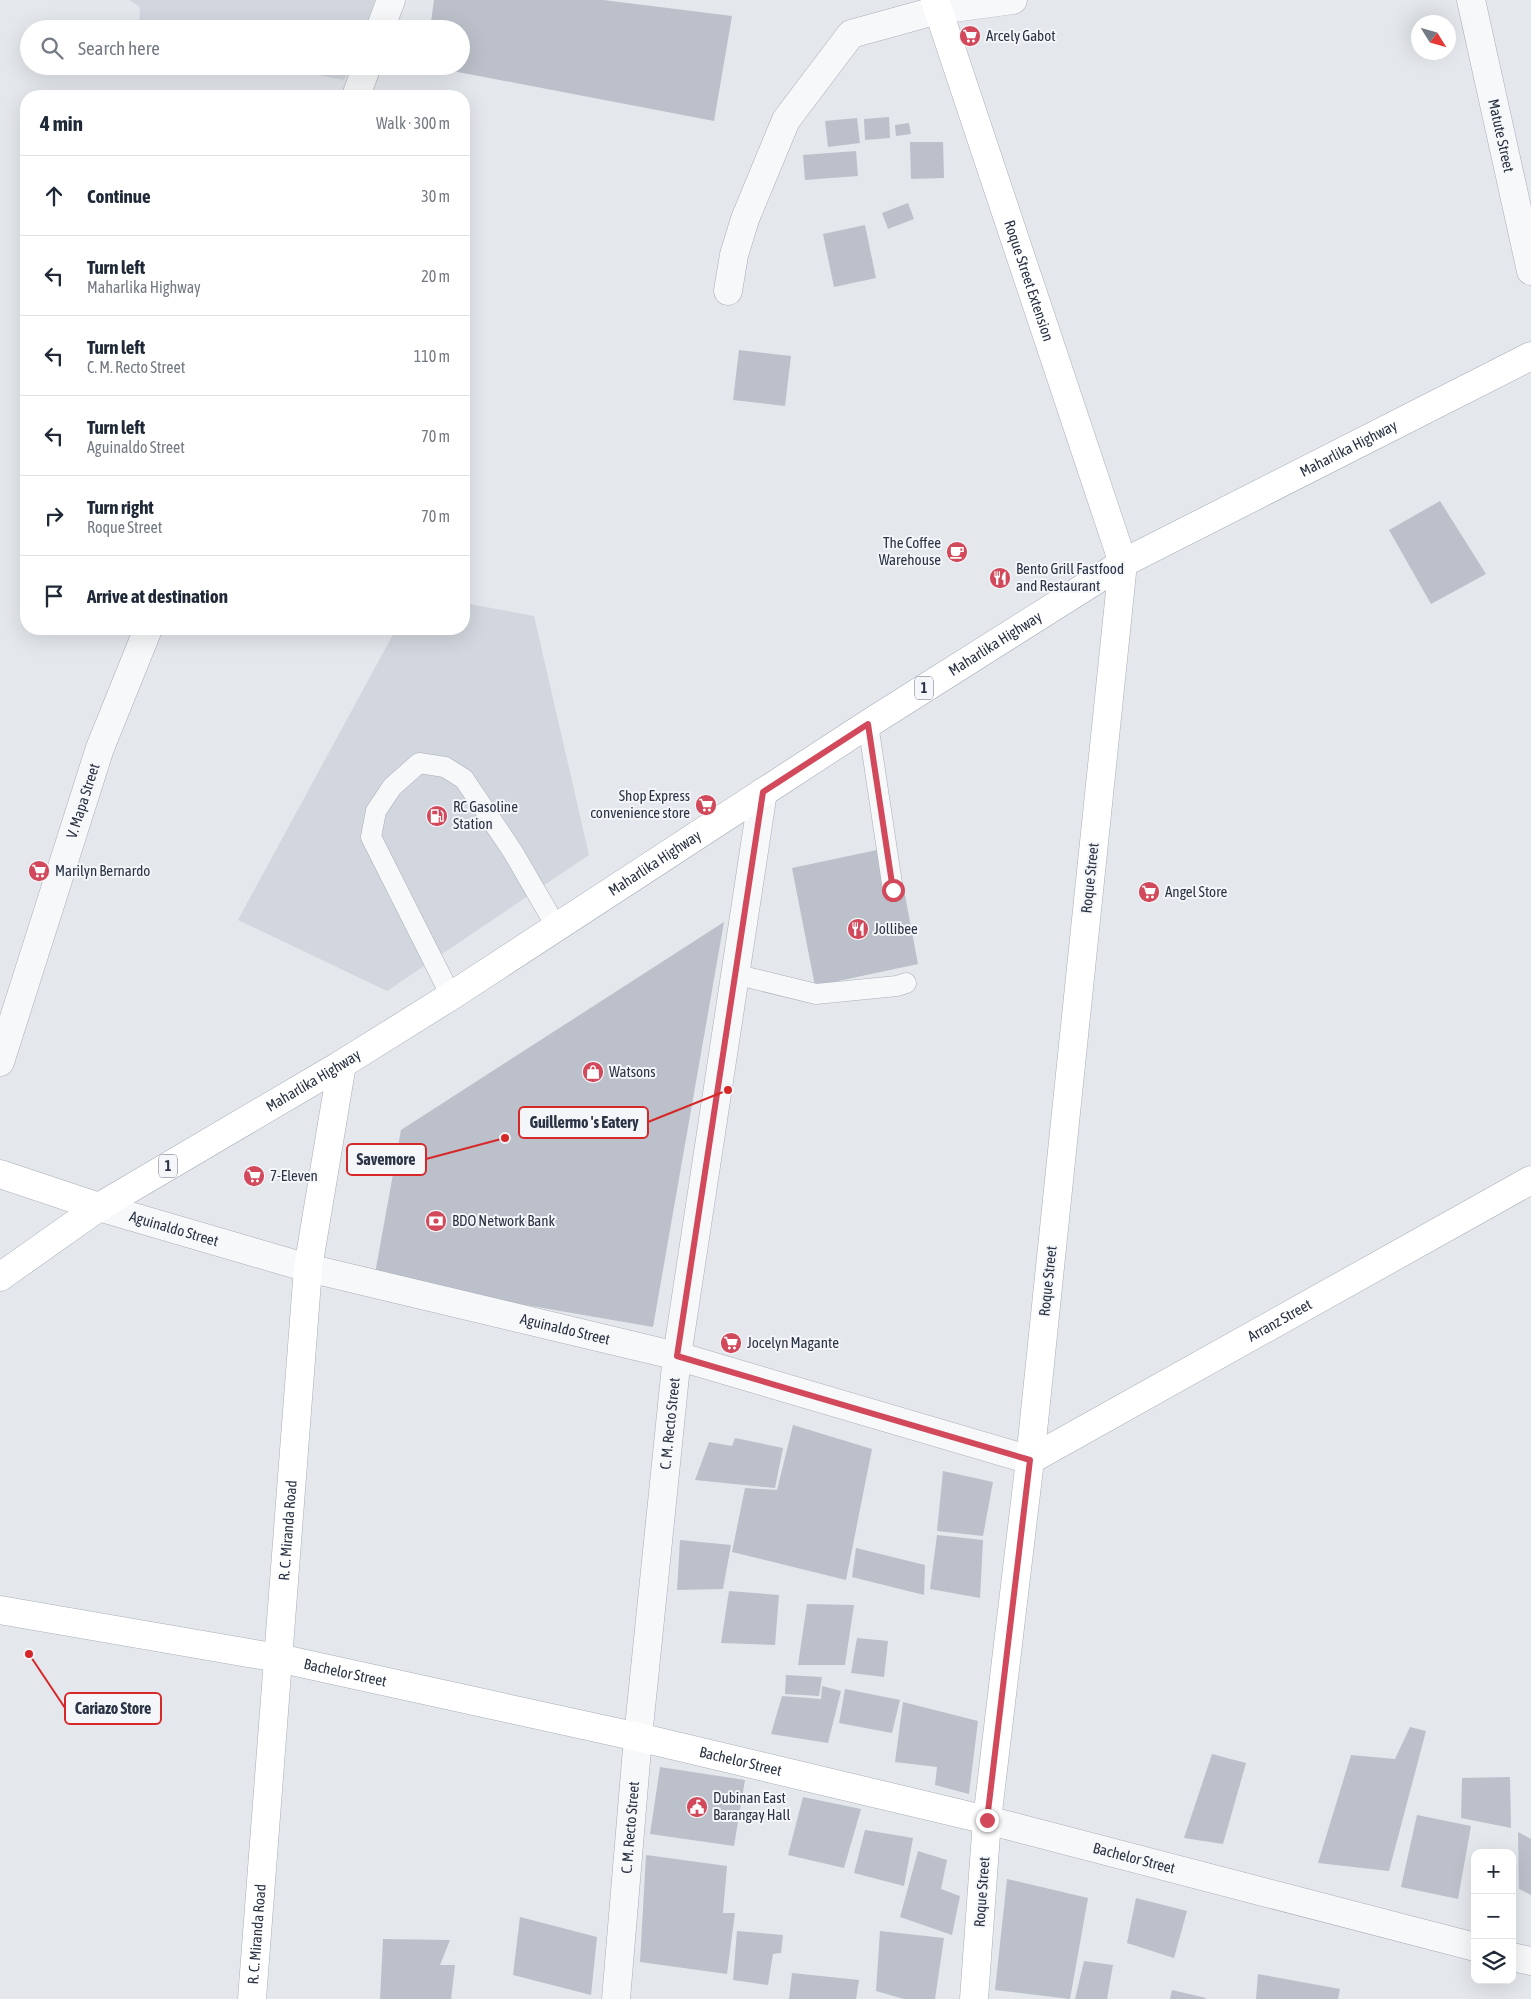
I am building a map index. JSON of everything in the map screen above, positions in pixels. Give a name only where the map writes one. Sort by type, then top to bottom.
[{"type":"street","points":[[383,20],[391,0]]},
{"type":"street","points":[[728,291],[734,255],[745,219],[786,120],[851,34],[937,5],[1013,0]]},
{"type":"street","name":"Matute Street","points":[[1471,0],[1531,271]]},
{"type":"street","name":"Roque Street Extension","points":[[937,5],[1123,562]]},
{"type":"street","points":[[358,90],[363,75]]},
{"type":"street","name":"Maharlika Highway","points":[[0,1277],[99,1207],[342,1064],[451,996],[868,724],[1123,562],[1531,356]]},
{"type":"street","name":"Roque Street","points":[[974,1999],[987,1820],[1030,1460],[1123,562]]},
{"type":"street","name":"V. Mapa Street","points":[[0,1062],[100,748],[146,635]]},
{"type":"street","name":"C. M. Recto Street","points":[[616,1999],[638,1737],[677,1356],[763,792]]},
{"type":"street","name":"R. C. Miranda Road","points":[[252,1999],[308,1268],[342,1064]]},
{"type":"street","points":[[0,1174],[99,1207]]},
{"type":"street","name":"Arranz Street","points":[[1030,1460],[1531,1180]]},
{"type":"street","name":"Aguinaldo Street","points":[[99,1207],[308,1268],[677,1356],[1030,1460]]},
{"type":"street","name":"Bachelor Street","points":[[0,1610],[278,1658],[638,1737],[987,1820],[1471,1946]]},
{"type":"street","points":[[1516,1958],[1531,1962]]},
{"type":"lane","points":[[868,724],[893,890]]},
{"type":"lane","points":[[451,996],[371,837],[376,811],[381,803],[392,787],[419,764],[445,767],[464,779],[513,852],[557,928]]},
{"type":"lane","points":[[734,974],[816,994],[897,986],[906,983]]},
{"type":"shaded area","points":[[129,0],[375,0],[368,20],[139,20],[140,7]]},
{"type":"shaded area","points":[[316,75],[346,75],[344,80]]},
{"type":"shaded area","name":"RC Gasoline Station","points":[[470,604],[534,616],[589,855],[387,991],[238,920],[393,635],[470,635]]},
{"type":"building","points":[[434,0],[603,0],[732,16],[714,121],[470,74],[470,20],[431,20]]},
{"type":"building","points":[[889,117],[890,138],[865,140],[864,119]]},
{"type":"building","points":[[857,118],[860,143],[828,147],[825,121]]},
{"type":"building","points":[[909,123],[911,134],[896,136],[895,125]]},
{"type":"building","points":[[910,142],[943,142],[944,178],[911,179]]},
{"type":"building","points":[[856,151],[858,176],[805,180],[803,155]]},
{"type":"building","points":[[908,203],[914,219],[888,229],[882,213]]},
{"type":"building","points":[[865,225],[876,278],[834,287],[823,234]]},
{"type":"building","points":[[739,350],[791,356],[785,406],[733,400]]},
{"type":"building","points":[[1440,501],[1486,574],[1431,604],[1389,530]]},
{"type":"building","name":"Jollibee","points":[[877,850],[886,893],[904,890],[918,964],[815,986],[792,868]]},
{"type":"building","points":[[724,922],[653,1327],[374,1279],[401,1130]]},
{"type":"building","points":[[793,1425],[872,1449],[846,1580],[732,1552],[745,1488],[777,1490]]},
{"type":"building","points":[[735,1438],[783,1448],[775,1488],[695,1480],[709,1442],[732,1446]]},
{"type":"building","points":[[943,1471],[993,1482],[983,1536],[937,1531]]},
{"type":"building","points":[[937,1535],[983,1540],[980,1598],[930,1589]]},
{"type":"building","points":[[680,1540],[731,1545],[723,1589],[677,1590]]},
{"type":"building","points":[[856,1548],[925,1565],[924,1595],[852,1577]]},
{"type":"building","points":[[729,1591],[779,1595],[775,1645],[721,1643]]},
{"type":"building","points":[[807,1604],[854,1605],[845,1665],[798,1665]]},
{"type":"building","points":[[857,1638],[888,1641],[884,1677],[851,1673]]},
{"type":"building","points":[[786,1675],[822,1677],[819,1696],[785,1694]]},
{"type":"building","points":[[822,1686],[841,1691],[828,1743],[771,1734],[782,1696],[821,1699]]},
{"type":"building","points":[[845,1689],[900,1700],[892,1733],[839,1723]]},
{"type":"building","points":[[903,1702],[978,1721],[969,1794],[935,1785],[937,1767],[895,1762]]},
{"type":"building","points":[[1410,1727],[1426,1731],[1389,1871],[1318,1863],[1351,1755],[1395,1759]]},
{"type":"building","points":[[1212,1754],[1246,1763],[1223,1844],[1184,1838]]},
{"type":"building","name":"Dubinan East Barangay Hall","points":[[660,1767],[745,1780],[734,1846],[650,1834]]},
{"type":"building","points":[[1510,1777],[1511,1828],[1461,1818],[1462,1778]]},
{"type":"building","points":[[803,1797],[861,1809],[844,1868],[788,1855]]},
{"type":"building","points":[[1417,1815],[1471,1826],[1458,1899],[1401,1887]]},
{"type":"building","points":[[865,1830],[913,1838],[904,1886],[854,1873]]},
{"type":"building","points":[[1518,1832],[1531,1839],[1531,1895],[1519,1889]]},
{"type":"building","points":[[918,1851],[947,1860],[941,1889],[960,1896],[952,1935],[900,1917]]},
{"type":"building","points":[[646,1855],[727,1866],[723,1913],[735,1913],[727,1974],[640,1962]]},
{"type":"building","points":[[1007,1879],[1088,1898],[1070,1999],[995,1990]]},
{"type":"building","points":[[1136,1898],[1187,1911],[1174,1958],[1127,1943]]},
{"type":"building","points":[[520,1917],[597,1937],[591,1995],[513,1975]]},
{"type":"building","points":[[737,1931],[783,1935],[781,1953],[773,1954],[768,1985],[733,1980]]},
{"type":"building","points":[[880,1931],[944,1938],[935,1999],[904,1999],[876,1991]]},
{"type":"building","points":[[383,1939],[450,1940],[440,1965],[455,1965],[451,1999],[380,1999]]},
{"type":"building","points":[[1084,1961],[1113,1965],[1107,1999],[1075,1999]]},
{"type":"building","points":[[792,1973],[859,1980],[856,1999],[789,1999]]},
{"type":"building","points":[[1258,1974],[1340,1989],[1338,1999],[1256,1999]]},
{"type":"building","points":[[1172,1990],[1206,1998],[1170,1999]]},
{"type":"place","name":"Arcely Gabot","points":[[970,36]]},
{"type":"place","name":"The Coffee Warehouse","points":[[957,552]]},
{"type":"place","name":"Bento Grill Fastfood and Restaurant","points":[[1000,578]]},
{"type":"place","name":"Shop Express convenience store","points":[[706,805]]},
{"type":"place","name":"RC Gasoline Station","points":[[437,816]]},
{"type":"place","name":"Marilyn Bernardo","points":[[39,871]]},
{"type":"place","name":"Angel Store","points":[[1149,892]]},
{"type":"place","name":"Jollibee","points":[[858,929]]},
{"type":"place","name":"Watsons","points":[[593,1072]]},
{"type":"place","name":"Guillermo 's Eatery","points":[[728,1090]]},
{"type":"place","name":"Savemore","points":[[505,1138]]},
{"type":"place","name":"7-Eleven","points":[[254,1176]]},
{"type":"place","name":"BDO Network Bank","points":[[436,1221]]},
{"type":"place","name":"Jocelyn Magante","points":[[731,1343]]},
{"type":"place","name":"Cariazo Store","points":[[29,1654]]},
{"type":"place","name":"Dubinan East Barangay Hall","points":[[697,1807]]},
{"type":"route","points":[[893,890],[868,724],[763,792],[677,1356],[1030,1460],[987,1820]]}]
